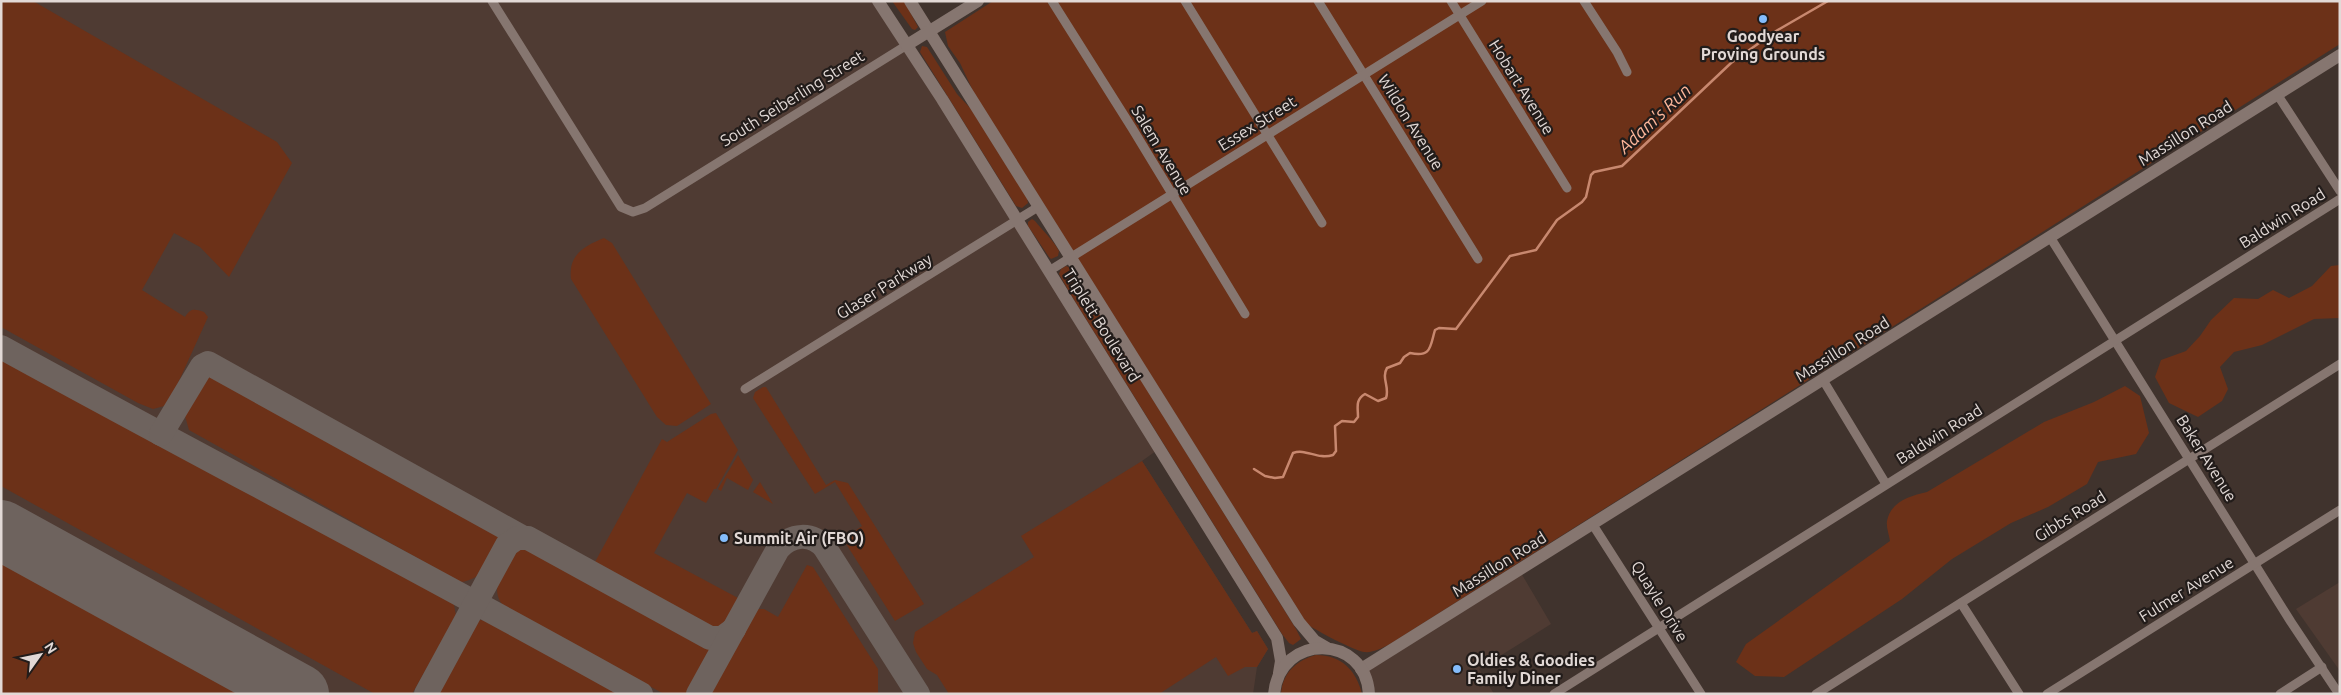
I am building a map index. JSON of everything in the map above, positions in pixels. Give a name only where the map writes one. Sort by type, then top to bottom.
[{"type":"main road","name":"Triplett Boulevard","points":[[878,1],[1018,220],[1277,638],[1281,661],[1274,694]]},
{"type":"main road","name":"Triplett Boulevard","points":[[910,1],[1299,622],[1315,641],[1346,655],[1361,669]]},
{"type":"main road","name":"South Seiberling Street","points":[[907,45],[978,1]]},
{"type":"main road","name":"Massillon Road","points":[[1361,669],[2340,55]]},
{"type":"main road","points":[[1279,673],[1299,653],[1313,648],[1327,648]]},
{"type":"main road","points":[[1361,669],[1368,682],[1369,694]]},
{"type":"street","name":"South Seiberling Street","points":[[492,1],[621,207],[633,212],[645,208],[907,45]]},
{"type":"street","name":"Salem Avenue","points":[[1052,1],[1245,314]]},
{"type":"street","points":[[1185,1],[1322,223]]},
{"type":"street","name":"Wildon Avenue","points":[[1318,1],[1478,259]]},
{"type":"street","name":"Hobart Avenue","points":[[1451,1],[1567,188]]},
{"type":"street","name":"Essex Street","points":[[1049,271],[1267,133],[1482,1]]},
{"type":"street","points":[[1584,1],[1617,52],[1627,72]]},
{"type":"street","points":[[2277,94],[2340,191]]},
{"type":"street","name":"Baldwin Road","points":[[1554,694],[2340,200]]},
{"type":"street","name":"Glaser Parkway","points":[[744,389],[1038,207]]},
{"type":"street","name":"Baker Avenue","points":[[2050,237],[2255,564],[2339,694]]},
{"type":"street","name":"Gibbs Road","points":[[1816,694],[2340,364]]},
{"type":"street","points":[[1823,380],[1886,484]]},
{"type":"street","name":"Fulmer Avenue","points":[[2047,694],[2340,510]]},
{"type":"street","name":"Quayle Drive","points":[[1593,524],[1701,694]]},
{"type":"street","points":[[1961,603],[2019,694]]},
{"type":"street","points":[[2280,694],[2322,667]]},
{"type":"shaded area","points":[[1,1],[878,1],[1160,448],[1142,461],[1252,633],[1257,631],[1268,649],[1257,667],[1253,694],[1,694]]},
{"type":"shaded area","points":[[1,1],[33,1],[277,142],[292,163],[229,277],[200,247],[174,233],[142,290],[185,317],[189,312],[195,310],[204,312],[208,317],[168,405],[153,409],[138,403],[1,327]]},
{"type":"shaded area","points":[[892,1],[904,1],[918,27],[915,30],[912,29]]},
{"type":"shaded area","points":[[993,1],[2340,1],[2340,44],[1390,644],[1381,649],[1364,652],[1335,640],[1307,624],[974,93],[960,63],[948,46],[945,32]]},
{"type":"shaded area","points":[[922,46],[927,47],[957,94],[971,109],[1027,198],[1028,203],[1022,208],[1016,206],[920,52]]},
{"type":"shaded area","points":[[1032,219],[1059,251],[1058,256],[1051,259],[1049,257],[1028,226],[1028,222]]},
{"type":"shaded area","points":[[604,238],[612,243],[711,404],[677,426],[666,425],[657,417],[571,279],[572,264],[579,253],[590,244]]},
{"type":"shaded area","points":[[2340,265],[2340,318],[2314,319],[2262,345],[2234,352],[2220,367],[2228,389],[2222,401],[2198,417],[2169,403],[2155,377],[2161,360],[2186,351],[2211,320],[2234,298],[2258,299],[2273,290],[2289,298],[2312,286],[2331,266]]},
{"type":"shaded area","points":[[1066,266],[1071,268],[1296,629],[1301,639],[1293,645],[1282,634],[1071,295],[1059,274],[1061,269]]},
{"type":"shaded area","points":[[1,354],[13,356],[449,598],[454,605],[456,616],[412,694],[375,694],[1,486]]},
{"type":"shaded area","points":[[212,372],[225,376],[497,527],[502,532],[502,538],[487,566],[476,577],[460,582],[189,430],[183,409],[201,376]]},
{"type":"shaded area","points":[[2125,386],[2140,396],[2149,433],[2136,454],[2098,462],[2087,484],[2048,507],[2011,523],[1952,559],[1902,599],[1784,677],[1755,676],[1736,662],[1746,644],[1890,541],[1887,521],[1889,514],[1897,504],[1914,495],[1927,492],[2044,422],[2094,402]]},
{"type":"shaded area","points":[[766,387],[826,485],[835,480],[848,483],[924,604],[895,621],[843,539],[862,526],[835,482],[815,494],[753,398],[755,392]]},
{"type":"shaded area","points":[[716,413],[738,450],[706,503],[687,493],[654,553],[738,598],[739,603],[725,630],[716,633],[599,570],[595,562],[662,439],[667,442],[711,414]]},
{"type":"shaded area","points":[[738,455],[753,480],[748,490],[727,478],[721,491],[718,489]]},
{"type":"shaded area","points":[[1142,461],[1252,633],[1257,631],[1268,649],[1257,667],[1245,667],[1228,676],[1216,657],[1159,694],[949,694],[937,675],[927,669],[916,652],[913,643],[915,632],[1034,557],[1021,536]]},
{"type":"shaded area","points":[[760,482],[773,504],[753,492]]},
{"type":"shaded area","points":[[522,543],[529,543],[709,646],[712,653],[690,694],[664,694],[503,605],[497,590],[498,582],[505,564]]},
{"type":"shaded area","points":[[1,558],[248,694],[1,694]]},
{"type":"shaded area","points":[[807,565],[813,567],[878,669],[878,694],[707,694],[754,609],[764,609],[778,617]]},
{"type":"shaded area","points":[[1521,573],[1551,624],[1479,669],[1494,694],[1375,694],[1368,670]]},
{"type":"shaded area","points":[[2340,582],[2340,671],[2296,609]]},
{"type":"shaded area","points":[[480,620],[498,622],[628,694],[435,694],[471,629]]},
{"type":"shaded area","points":[[1316,655],[1333,658],[1346,666],[1356,678],[1362,694],[1281,694],[1284,680],[1292,668],[1303,660]]},
{"type":"waterway","name":"Adam's Run","points":[[1254,469],[1265,476],[1283,477],[1293,453],[1302,452],[1322,456],[1333,455],[1336,451],[1335,426],[1342,421],[1354,422],[1358,417],[1358,404],[1362,396],[1365,394],[1378,401],[1386,398],[1385,372],[1387,368],[1400,363],[1410,353],[1422,354],[1426,352],[1431,346],[1435,330],[1439,328],[1456,329],[1510,256],[1536,250],[1557,220],[1582,202],[1586,197],[1591,175],[1594,172],[1622,166],[1731,63],[1776,31],[1828,1]]},
{"type":"taxiway","points":[[1,347],[482,606],[641,694]]},
{"type":"taxiway","points":[[161,434],[202,366],[208,363],[522,537]]},
{"type":"taxiway","points":[[698,694],[778,549],[789,540],[802,537],[814,539],[825,548],[918,694]]},
{"type":"taxiway","points":[[426,694],[507,545],[517,538],[528,538],[710,638],[722,638],[734,629]]},
{"type":"runway","points":[[1,530],[299,694]]},
{"type":"place","name":"Goodyear Proving Grounds","points":[[1763,19]]},
{"type":"place","name":"Summit Air (FBO)","points":[[724,538]]},
{"type":"place","name":"Oldies & Goodies Family Diner","points":[[1457,669]]}]
